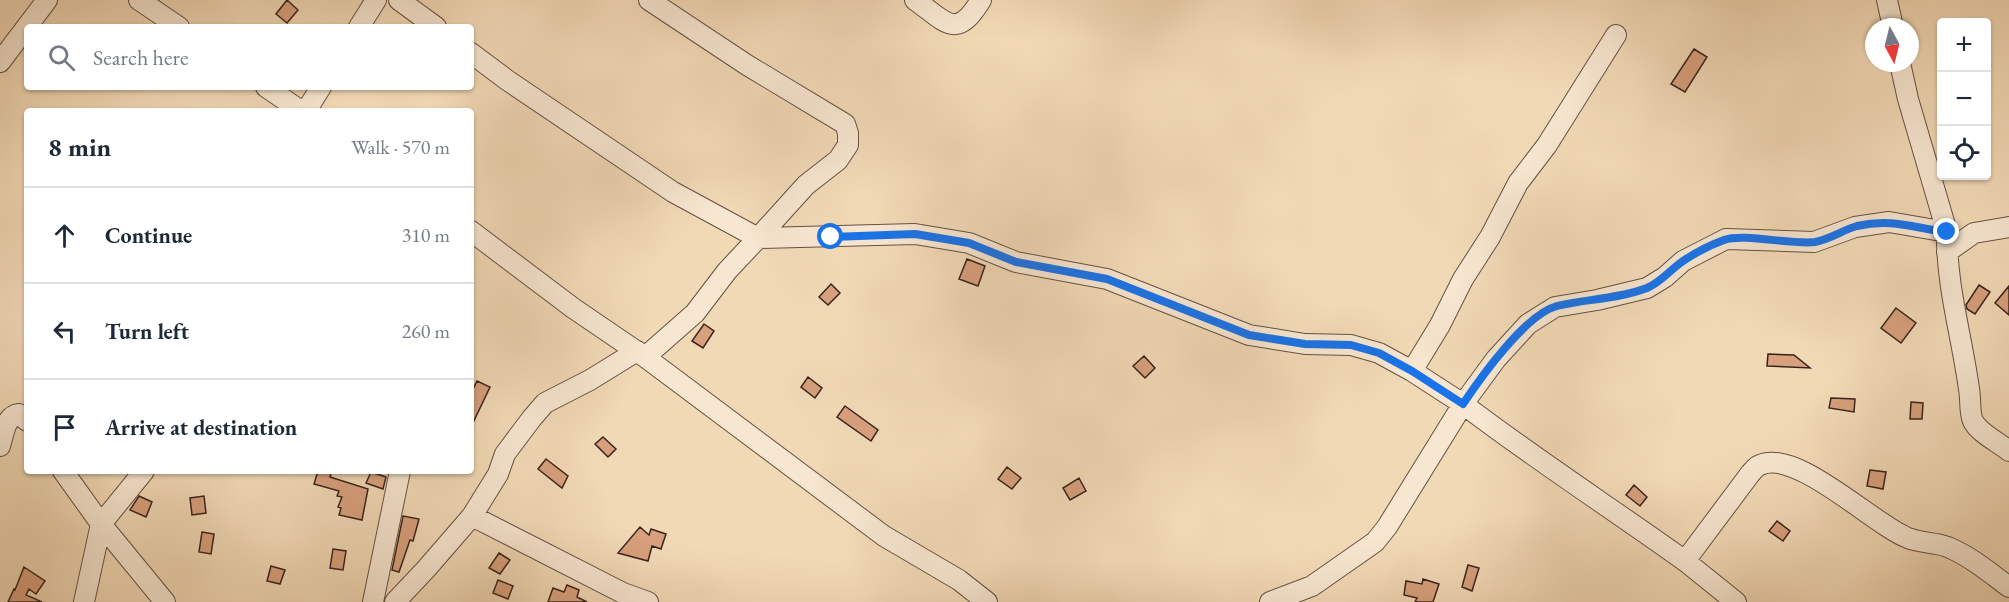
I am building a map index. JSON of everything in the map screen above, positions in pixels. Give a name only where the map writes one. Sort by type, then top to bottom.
[{"type":"street","points":[[29,24],[47,0]]},
{"type":"street","points":[[139,0],[174,24]]},
{"type":"street","points":[[361,24],[376,0]]},
{"type":"street","points":[[399,0],[432,24]]},
{"type":"street","points":[[395,602],[472,516],[498,474],[505,454],[545,403],[641,354],[695,313],[727,271],[806,185],[838,160],[848,145],[848,133],[844,124],[747,65],[649,0]]},
{"type":"street","points":[[915,0],[950,24],[960,24],[971,17],[981,0]]},
{"type":"street","points":[[1887,0],[1891,18]]},
{"type":"street","points":[[0,62],[24,30]]},
{"type":"street","points":[[1412,371],[1490,237],[1518,183],[1547,145],[1569,106],[1616,34]]},
{"type":"street","points":[[474,55],[673,192],[758,238],[915,234],[969,243],[1016,262],[1107,279],[1249,335],[1305,344],[1351,345],[1379,353],[1463,404],[1517,446],[1585,490],[1685,561],[1736,602]]},
{"type":"street","points":[[1902,72],[1947,232],[1947,252],[1972,420],[2009,451]]},
{"type":"street","points":[[270,90],[297,108]]},
{"type":"street","points":[[308,108],[319,90]]},
{"type":"street","points":[[1270,602],[1312,586],[1375,542],[1387,527],[1463,404],[1496,359],[1528,324],[1555,307],[1647,288],[1665,277],[1683,261],[1726,239],[1814,242],[1855,227],[1878,222],[1899,223],[1947,232]]},
{"type":"street","points":[[1947,252],[1974,233],[2009,227]]},
{"type":"street","points":[[474,233],[573,308],[641,354],[884,536],[959,580],[987,602]]},
{"type":"street","points":[[0,446],[12,415],[19,414],[24,418]]},
{"type":"street","points":[[1685,561],[1750,474],[1759,465],[1769,462],[1789,465],[1827,484],[1855,506],[1908,538],[1947,547],[1984,567],[2006,589]]},
{"type":"street","points":[[65,474],[101,524],[165,602]]},
{"type":"street","points":[[84,602],[101,524],[142,474]]},
{"type":"street","points":[[374,602],[399,474]]},
{"type":"street","points":[[472,516],[623,593],[648,602]]},
{"type":"building","points":[[287,0],[298,10],[287,23],[276,14]]},
{"type":"building","points":[[1694,49],[1707,57],[1685,92],[1671,84]]},
{"type":"building","points":[[967,259],[985,266],[978,286],[959,279]]},
{"type":"building","points":[[831,284],[840,293],[828,305],[819,297]]},
{"type":"building","points":[[1979,285],[1990,292],[1975,314],[1967,309],[1966,305]]},
{"type":"building","points":[[2009,286],[2009,315],[1995,303]]},
{"type":"building","points":[[1896,308],[1916,323],[1901,343],[1881,328]]},
{"type":"building","points":[[704,324],[714,331],[703,348],[692,341]]},
{"type":"building","points":[[1768,354],[1794,355],[1810,368],[1767,366]]},
{"type":"building","points":[[1144,356],[1155,368],[1145,378],[1133,366]]},
{"type":"building","points":[[808,377],[822,388],[815,398],[801,387]]},
{"type":"building","points":[[477,381],[490,387],[474,421],[474,387]]},
{"type":"building","points":[[1831,398],[1855,399],[1854,412],[1829,408]]},
{"type":"building","points":[[1911,402],[1923,403],[1922,419],[1910,419]]},
{"type":"building","points":[[845,406],[878,430],[871,441],[837,417]]},
{"type":"building","points":[[603,437],[616,449],[608,457],[595,444]]},
{"type":"building","points":[[546,459],[568,476],[562,488],[538,469]]},
{"type":"building","points":[[1007,467],[1021,478],[1012,489],[998,479]]},
{"type":"building","points":[[1870,470],[1886,472],[1883,489],[1867,486]]},
{"type":"building","points":[[317,474],[331,474],[330,477],[368,489],[362,520],[339,515],[341,508],[338,507],[342,497],[337,496],[339,491],[314,484]]},
{"type":"building","points":[[370,474],[386,477],[383,489],[366,483]]},
{"type":"building","points":[[1079,478],[1086,491],[1070,500],[1063,488]]},
{"type":"building","points":[[1634,485],[1647,497],[1640,506],[1626,495]]},
{"type":"building","points":[[139,496],[152,502],[146,517],[130,510]]},
{"type":"building","points":[[204,496],[206,513],[192,515],[190,498]]},
{"type":"building","points":[[403,516],[419,519],[413,541],[410,540],[399,572],[392,570]]},
{"type":"building","points":[[1777,521],[1790,531],[1783,541],[1769,531]]},
{"type":"building","points":[[640,527],[649,535],[651,529],[666,534],[661,549],[652,546],[648,561],[618,553]]},
{"type":"building","points":[[202,532],[214,534],[211,554],[199,552]]},
{"type":"building","points":[[333,549],[346,551],[343,570],[330,568]]},
{"type":"building","points":[[499,553],[510,560],[500,574],[489,568]]},
{"type":"building","points":[[1468,565],[1479,568],[1472,591],[1462,587]]},
{"type":"building","points":[[271,566],[285,570],[280,584],[267,581]]},
{"type":"building","points":[[24,567],[45,581],[36,594],[29,589],[26,595],[42,602],[8,602]]},
{"type":"building","points":[[1423,579],[1439,584],[1433,602],[1415,602],[1417,598],[1404,595],[1406,581],[1422,584]]},
{"type":"building","points":[[498,580],[513,586],[508,599],[493,593]]},
{"type":"building","points":[[567,585],[579,590],[577,597],[587,602],[548,602],[553,588],[564,592]]},
{"type":"route","points":[[831,237],[915,234],[969,243],[1016,262],[1107,279],[1249,335],[1305,344],[1351,345],[1379,353],[1463,404],[1496,359],[1528,324],[1555,307],[1647,288],[1665,277],[1683,261],[1726,239],[1814,242],[1855,227],[1878,222],[1899,223],[1947,232]]}]
